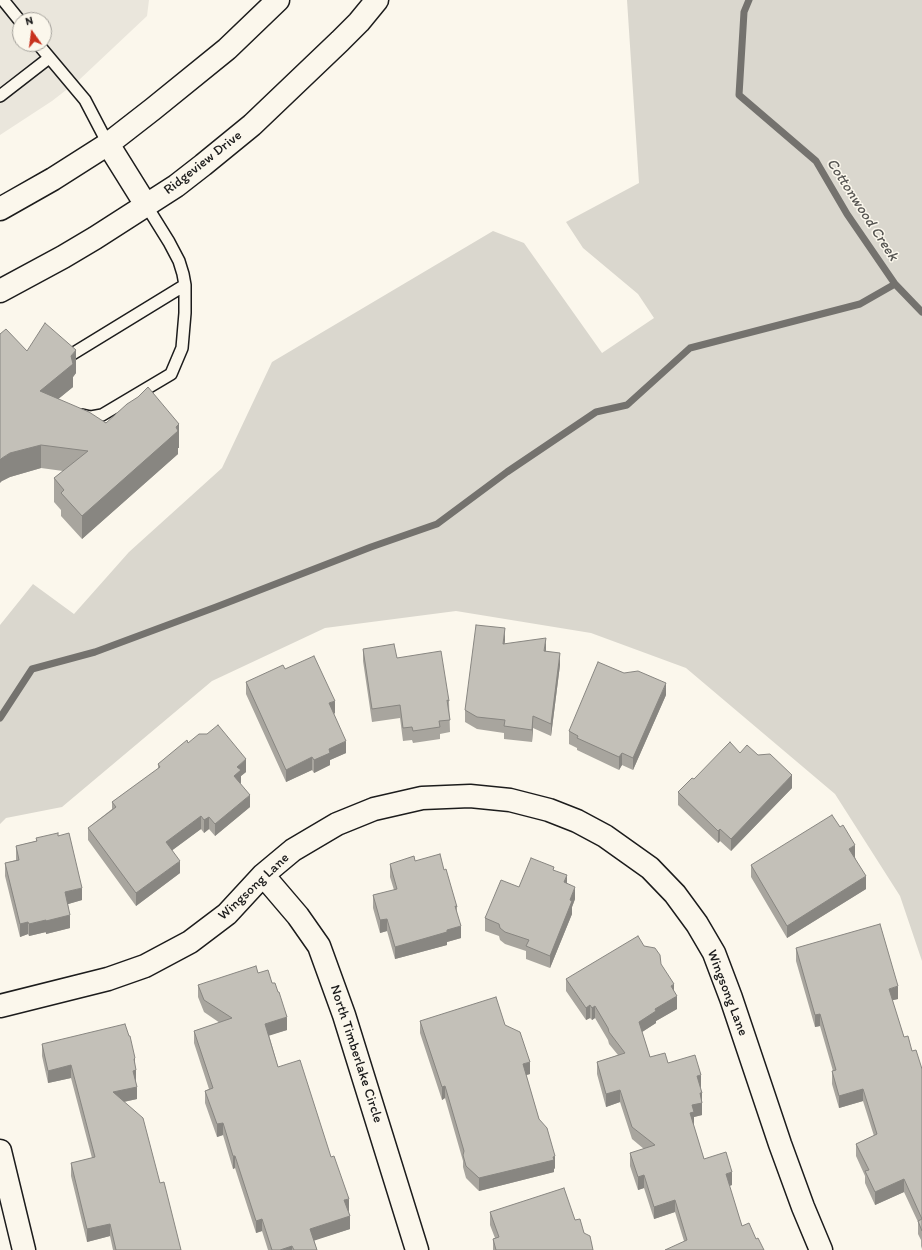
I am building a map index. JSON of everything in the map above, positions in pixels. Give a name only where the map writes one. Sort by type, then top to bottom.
[{"type":"street","points":[[0,209],[53,179],[108,144],[227,49],[278,0]]},
{"type":"street","name":"Ridgeview Drive","points":[[0,290],[63,257],[146,205],[203,165],[252,125],[340,41],[378,0]]},
{"type":"street","points":[[108,144],[146,205]]},
{"type":"street","name":"Wingsong Lane","points":[[0,1006],[108,979],[145,966],[190,942],[227,914],[263,875],[293,850],[337,824],[374,809],[422,798],[470,796],[510,800],[549,810],[577,821],[605,836],[650,868],[675,894],[697,924],[714,953],[780,1144],[803,1207],[821,1250]]},
{"type":"street","name":"North Timberlake Circle","points":[[263,875],[298,916],[319,946],[344,1015],[417,1250]]},
{"type":"street","points":[[0,1151],[24,1250]]},
{"type":"lane","points":[[3,0],[13,12]]},
{"type":"lane","points":[[44,52],[86,100],[108,144]]},
{"type":"lane","points":[[0,96],[49,58]]},
{"type":"lane","points":[[74,412],[79,415],[91,417],[102,415],[171,374],[182,348],[185,313],[185,285],[183,274],[179,261],[146,205]]},
{"type":"lane","points":[[69,356],[185,285]]},
{"type":"shaded area","points":[[0,0],[149,0],[147,16],[79,80],[52,101],[0,135]]},
{"type":"shaded area","points":[[627,0],[922,0],[922,961],[900,896],[835,794],[686,668],[591,633],[456,611],[325,628],[212,681],[62,807],[6,818],[0,824],[0,625],[33,584],[74,614],[129,552],[222,468],[272,362],[493,231],[524,243],[602,353],[654,318],[638,294],[583,248],[566,222],[639,183]]},
{"type":"building","points":[[45,323],[76,350],[71,356],[73,364],[40,391],[89,412],[106,423],[148,387],[179,424],[176,427],[178,431],[82,516],[61,493],[64,490],[54,478],[88,451],[41,445],[10,453],[0,460],[0,334],[6,329],[27,351]]},
{"type":"building","points":[[476,625],[505,628],[503,644],[546,638],[544,651],[560,653],[551,724],[533,716],[532,730],[504,726],[505,720],[477,717],[465,710]]},
{"type":"building","points":[[394,644],[397,658],[441,651],[449,701],[447,700],[450,720],[439,721],[440,727],[413,731],[412,727],[403,728],[400,705],[372,709],[363,649]]},
{"type":"building","points":[[314,656],[335,701],[329,703],[346,741],[329,749],[330,753],[314,760],[312,757],[286,770],[246,682],[283,665],[285,669]]},
{"type":"building","points":[[598,662],[624,673],[638,671],[666,683],[633,758],[622,753],[619,757],[577,738],[578,736],[569,731]]},
{"type":"building","points":[[218,725],[246,759],[237,767],[241,770],[234,776],[250,795],[215,824],[209,817],[204,820],[201,816],[166,842],[180,861],[136,893],[88,828],[116,807],[112,802],[160,767],[158,764],[187,740],[188,743],[199,734],[207,734]]},
{"type":"building","points":[[730,742],[740,753],[747,745],[758,755],[770,754],[792,775],[731,839],[720,829],[718,831],[678,792],[692,778],[694,779]]},
{"type":"building","points":[[832,815],[840,827],[843,825],[855,845],[849,849],[866,876],[787,926],[751,865]]},
{"type":"building","points":[[58,833],[58,836],[69,833],[82,888],[65,892],[70,915],[46,921],[20,924],[5,863],[19,860],[16,846],[37,841],[36,838]]},
{"type":"building","points":[[440,854],[444,870],[446,869],[461,926],[447,930],[447,932],[395,947],[387,919],[380,920],[373,895],[397,889],[390,864],[414,856],[415,861]]},
{"type":"building","points":[[531,858],[554,867],[553,870],[567,875],[564,882],[575,887],[570,900],[572,901],[550,956],[526,946],[529,940],[505,932],[500,928],[499,924],[485,918],[501,880],[519,887]]},
{"type":"building","points":[[880,924],[898,986],[889,989],[904,1037],[908,1036],[912,1051],[916,1050],[922,1069],[922,1219],[904,1179],[875,1192],[865,1171],[869,1170],[856,1144],[877,1134],[863,1089],[839,1096],[832,1071],[836,1070],[820,1014],[815,1015],[796,948]]},
{"type":"building","points":[[638,936],[644,946],[655,948],[660,955],[661,964],[674,984],[671,986],[677,996],[655,1009],[656,1011],[639,1022],[650,1057],[665,1053],[668,1063],[695,1055],[701,1075],[697,1076],[702,1093],[700,1093],[702,1103],[692,1105],[694,1112],[690,1113],[704,1159],[726,1152],[732,1172],[726,1174],[742,1226],[749,1223],[756,1239],[758,1238],[764,1250],[665,1250],[687,1240],[675,1200],[654,1207],[644,1175],[638,1177],[630,1153],[655,1145],[632,1127],[620,1090],[606,1094],[597,1062],[625,1053],[609,1032],[595,1006],[592,1008],[590,1005],[586,1008],[566,979]]},
{"type":"building","points":[[256,966],[258,973],[268,970],[272,983],[275,983],[279,992],[287,1017],[265,1024],[278,1067],[300,1060],[331,1157],[334,1156],[349,1199],[344,1200],[350,1216],[310,1229],[317,1250],[294,1250],[292,1246],[280,1250],[272,1250],[262,1219],[256,1221],[223,1123],[217,1124],[205,1091],[213,1088],[194,1031],[232,1018],[204,1000],[198,985]]},
{"type":"building","points":[[496,997],[505,1025],[520,1032],[530,1062],[523,1064],[539,1119],[547,1128],[555,1156],[553,1157],[554,1160],[479,1178],[466,1166],[463,1155],[464,1151],[445,1086],[442,1087],[420,1021]]},
{"type":"building","points":[[125,1024],[130,1036],[135,1058],[136,1070],[133,1071],[137,1087],[113,1092],[143,1118],[160,1183],[164,1182],[181,1250],[116,1250],[110,1224],[87,1229],[71,1163],[95,1157],[71,1065],[48,1071],[42,1044]]},
{"type":"building","points":[[564,1188],[575,1220],[580,1219],[584,1233],[590,1236],[593,1250],[496,1250],[493,1239],[499,1237],[490,1212]]},
{"type":"building","points":[[922,1219],[922,1231],[918,1221]]},
{"type":"waterway","name":"Cottonwood Creek","points":[[749,0],[744,12],[739,95],[816,161],[847,214],[895,284],[922,312]]},
{"type":"waterway","points":[[0,718],[32,669],[95,652],[371,547],[437,524],[507,472],[596,412],[627,405],[690,348],[860,304],[895,284]]}]
